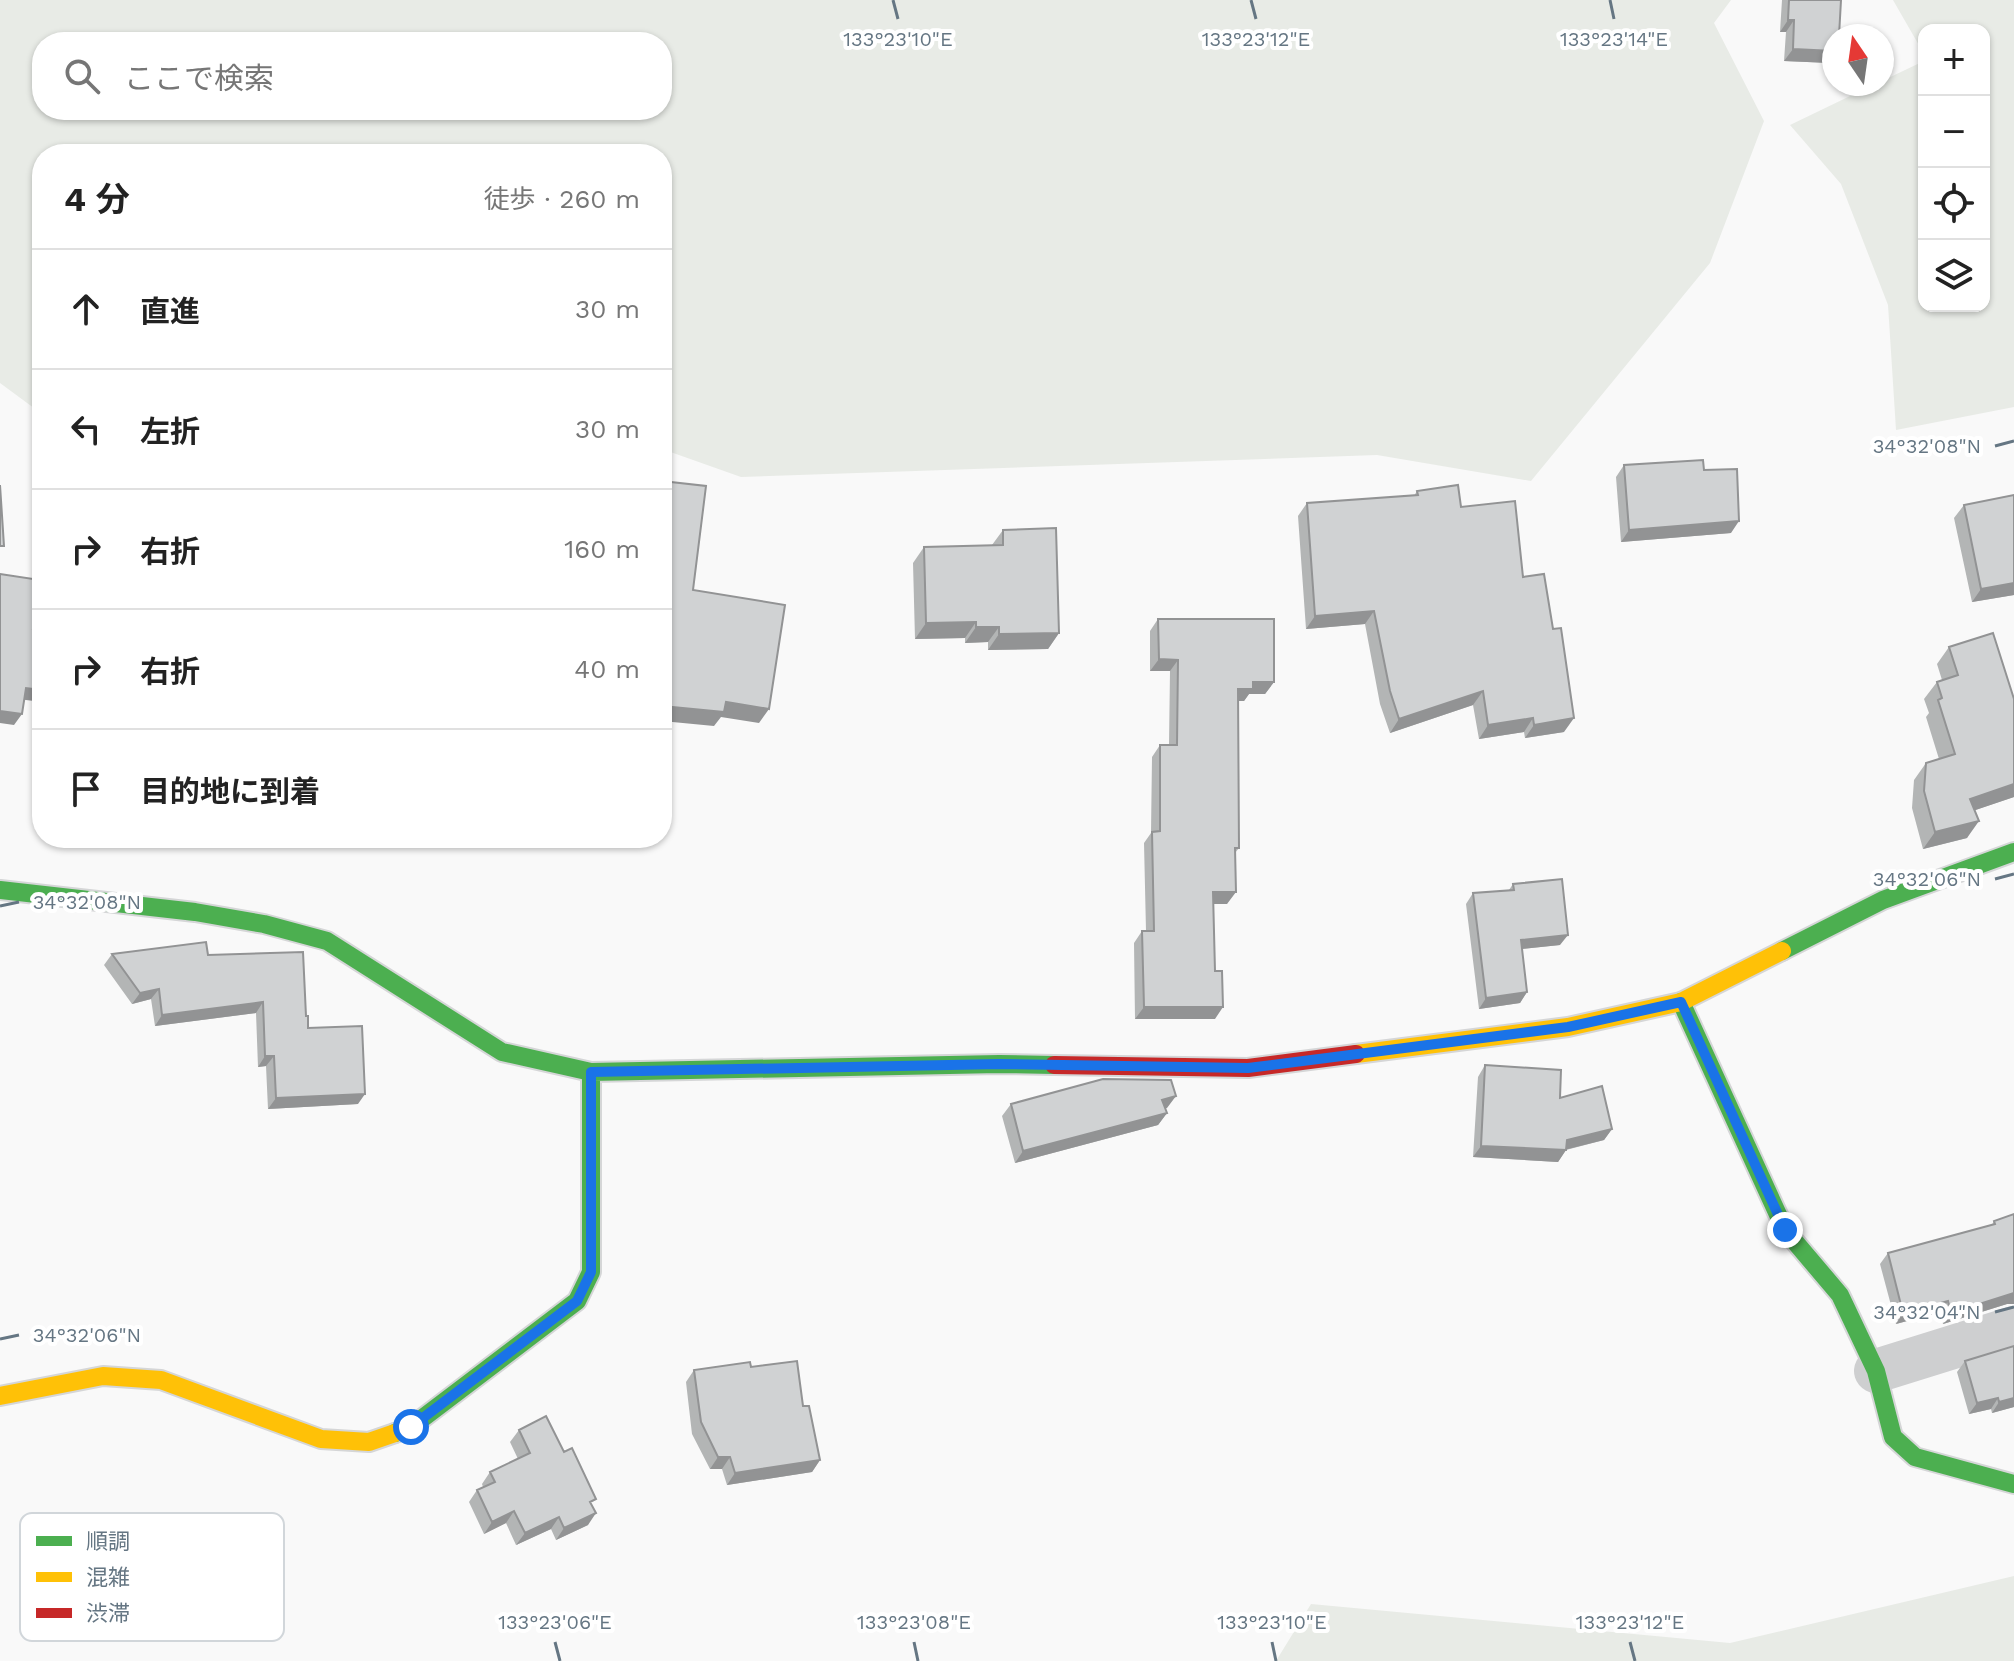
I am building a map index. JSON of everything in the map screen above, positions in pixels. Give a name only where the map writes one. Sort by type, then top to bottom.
[{"type":"street","points":[[0,890],[195,912],[264,924],[327,941],[502,1052],[591,1072],[999,1064],[1248,1068],[1568,1027],[1681,1002],[1883,900],[2014,852]]},
{"type":"street","points":[[1681,1002],[1785,1230],[1840,1295],[1876,1371],[1893,1437],[1915,1457],[2014,1484]]},
{"type":"street","points":[[0,1396],[103,1376],[161,1380],[321,1439],[369,1442],[411,1427],[577,1301],[591,1272],[591,1072]]},
{"type":"street","points":[[1876,1371],[2014,1328]]},
{"type":"shaded area","points":[[0,0],[1731,0],[1714,23],[1764,121],[1710,263],[1531,481],[1377,455],[741,477],[672,453],[672,144],[32,144],[32,407],[0,383]]},
{"type":"shaded area","points":[[1893,0],[2014,0],[2014,407],[1896,430],[1888,305],[1841,184],[1790,125],[1850,96],[1894,96],[1894,75],[1918,64],[1918,312],[1990,312],[1990,24],[1918,24],[1918,44]]},
{"type":"shaded area","points":[[2014,1576],[2014,1661],[1276,1661],[1311,1604],[1730,1643]]},
{"type":"building","points":[[1789,0],[1841,0],[1840,24],[1822,24],[1822,50],[1793,49],[1794,20],[1788,20]]},
{"type":"building","points":[[1703,460],[1704,470],[1737,469],[1739,521],[1629,530],[1624,465]]},
{"type":"building","points":[[672,482],[706,486],[693,590],[785,605],[769,709],[726,702],[724,712],[672,707]]},
{"type":"building","points":[[0,485],[4,546],[0,546]]},
{"type":"building","points":[[1458,485],[1461,507],[1515,501],[1523,577],[1544,574],[1553,629],[1561,628],[1574,718],[1534,725],[1533,718],[1488,725],[1483,691],[1399,719],[1390,691],[1374,611],[1315,616],[1307,503],[1418,495],[1417,491]]},
{"type":"building","points":[[2014,495],[2014,583],[1981,589],[1964,505]]},
{"type":"building","points":[[1056,528],[1059,633],[999,634],[999,627],[976,627],[976,622],[926,623],[924,547],[1003,545],[1003,530]]},
{"type":"building","points":[[0,574],[32,579],[32,689],[26,688],[22,714],[0,711]]},
{"type":"building","points":[[1158,619],[1274,619],[1274,682],[1253,682],[1253,689],[1238,689],[1239,848],[1235,848],[1236,892],[1213,892],[1215,971],[1222,971],[1223,1007],[1144,1007],[1142,931],[1154,931],[1152,832],[1160,831],[1160,745],[1177,745],[1178,660],[1159,659]]},
{"type":"building","points":[[1993,633],[2014,699],[2014,784],[1970,799],[1979,821],[1935,832],[1924,791],[1926,763],[1955,754],[1938,700],[1942,698],[1937,682],[1958,675],[1949,647]]},
{"type":"building","points":[[1562,879],[1568,935],[1521,940],[1527,992],[1486,998],[1473,893],[1514,890],[1513,884]]},
{"type":"building","points":[[206,942],[208,955],[303,952],[308,1028],[362,1026],[365,1094],[276,1098],[274,1056],[265,1056],[263,1002],[162,1015],[159,989],[140,993],[112,954]]},
{"type":"building","points":[[1485,1065],[1561,1070],[1560,1098],[1602,1086],[1612,1129],[1567,1140],[1566,1150],[1481,1146]]},
{"type":"building","points":[[1103,1079],[1171,1080],[1176,1096],[1162,1100],[1167,1113],[1023,1151],[1011,1104]]},
{"type":"building","points":[[2014,1214],[2014,1293],[1951,1313],[1948,1301],[1903,1313],[1888,1253],[1995,1224],[1994,1221]]},
{"type":"building","points":[[2014,1346],[2014,1398],[1977,1403],[1965,1361]]},
{"type":"building","points":[[797,1361],[803,1406],[809,1406],[820,1460],[735,1473],[730,1457],[718,1457],[701,1422],[694,1370],[750,1362],[751,1367]]},
{"type":"building","points":[[546,1416],[564,1452],[572,1448],[596,1499],[590,1502],[596,1513],[564,1528],[559,1517],[525,1533],[514,1511],[492,1522],[477,1490],[495,1482],[490,1472],[530,1453],[519,1430]]},
{"type":"traffic: fast","points":[[1782,951],[1883,900],[2014,852]]},
{"type":"traffic: fast","points":[[0,890],[195,912],[264,924],[327,941],[502,1052],[591,1072],[1054,1065]]},
{"type":"traffic: fast","points":[[1681,1002],[1785,1230],[1840,1295],[1876,1371],[1893,1437],[1915,1457],[2014,1484]]},
{"type":"traffic: fast","points":[[395,1433],[411,1427],[577,1301],[591,1272],[591,1072]]},
{"type":"traffic: slow","points":[[1356,1054],[1568,1027],[1681,1002],[1782,951]]},
{"type":"traffic: slow","points":[[0,1396],[103,1376],[161,1380],[321,1439],[369,1442],[395,1433]]},
{"type":"traffic: jam","points":[[1054,1065],[1248,1068],[1356,1054]]},
{"type":"route","points":[[411,1427],[577,1301],[591,1272],[591,1072],[999,1064],[1248,1068],[1568,1027],[1681,1002],[1785,1230]]}]
